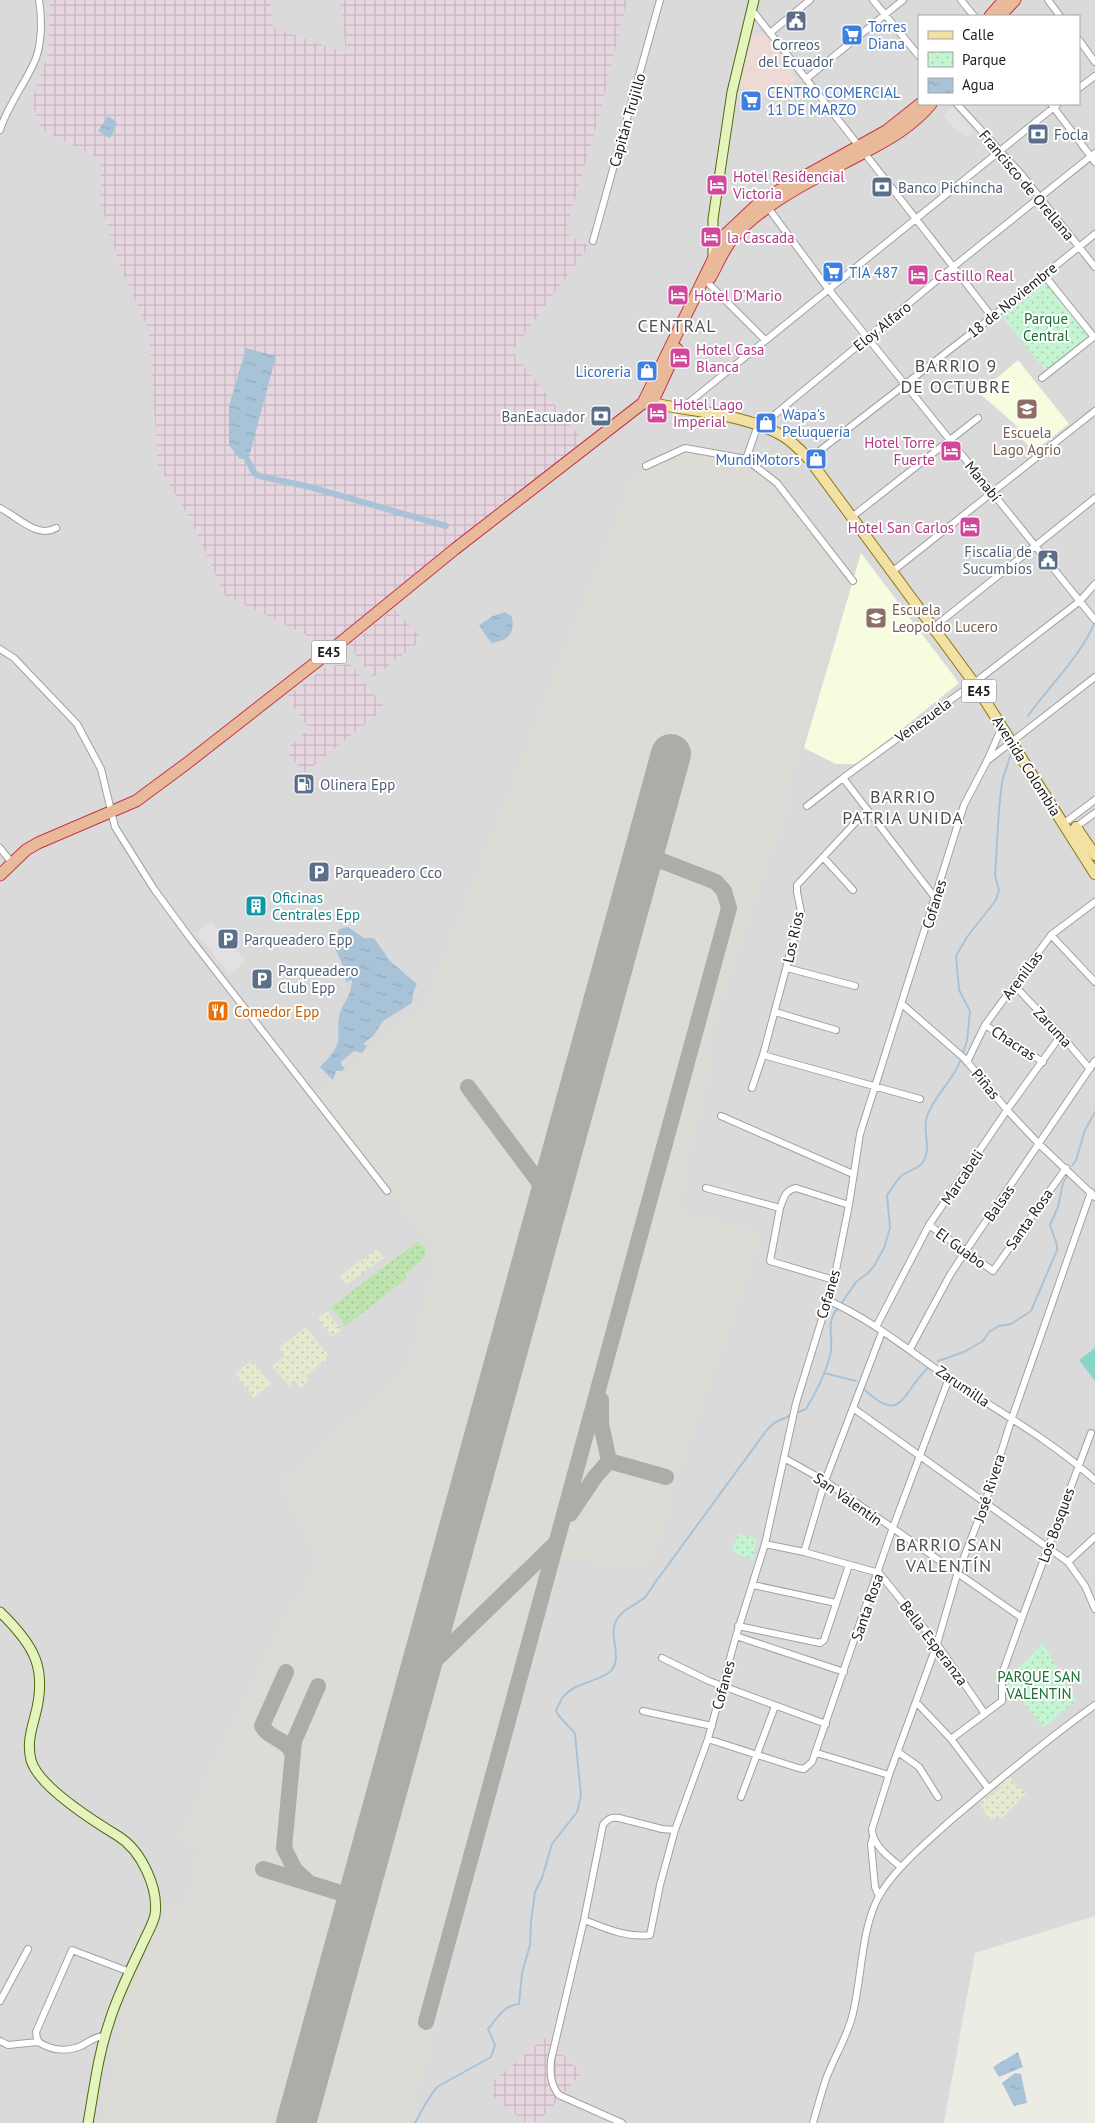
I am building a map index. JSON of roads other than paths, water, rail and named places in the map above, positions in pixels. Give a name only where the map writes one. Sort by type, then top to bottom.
[{"type":"highway","points":[[991,15],[1004,0]]},
{"type":"highway","points":[[1001,15],[1015,0]]},
{"type":"highway","name":"E45","points":[[861,150],[919,105]]},
{"type":"highway","name":"E45","points":[[648,403],[713,256],[725,235],[765,204],[861,150],[904,129],[930,105]]},
{"type":"highway","name":"E45","points":[[0,875],[12,862],[38,843],[136,801],[224,735],[455,549],[648,403],[708,283],[732,240],[765,204]]},
{"type":"main road","points":[[713,256],[713,219],[732,92],[754,0]]},
{"type":"main road","name":"Avenida Colombia","points":[[648,403],[682,408],[763,426],[785,437],[809,459],[853,516],[974,683],[1069,828],[1095,874]]},
{"type":"main road","name":"Avenida Colombia","points":[[1069,828],[1095,855]]},
{"type":"main road","points":[[0,1612],[16,1628],[32,1650],[41,1675],[41,1690],[29,1737],[31,1762],[37,1772],[81,1812],[133,1848],[141,1858],[154,1896],[154,1916],[109,2022],[88,2123]]},
{"type":"street","points":[[0,130],[9,106],[37,55],[41,12],[39,0]]},
{"type":"street","name":"Capitán Trujillo","points":[[593,241],[660,0]]},
{"type":"street","points":[[770,33],[810,0]]},
{"type":"street","points":[[873,0],[918,55]]},
{"type":"street","points":[[806,79],[903,0]]},
{"type":"street","points":[[961,0],[973,15]]},
{"type":"street","points":[[1048,0],[1059,15]]},
{"type":"street","points":[[752,10],[861,150],[916,217],[992,317]]},
{"type":"street","points":[[1080,41],[1095,62]]},
{"type":"street","points":[[1080,87],[1095,76]]},
{"type":"street","name":"Francisco de Orellana","points":[[958,105],[1040,197],[1095,267]]},
{"type":"street","points":[[682,408],[829,290],[916,217],[1000,152],[1054,105],[1094,157]]},
{"type":"street","name":"Eloy Alfaro","points":[[746,459],[763,426],[772,416],[1040,197],[1094,157]]},
{"type":"street","name":"Manabí","points":[[765,204],[867,338],[1093,617]]},
{"type":"street","name":"18 de Noviembre","points":[[809,459],[992,317],[1095,234]]},
{"type":"street","points":[[1042,378],[1094,337],[1044,275]]},
{"type":"street","points":[[708,283],[765,340]]},
{"type":"street","points":[[893,571],[1095,411]]},
{"type":"street","points":[[853,516],[978,418]]},
{"type":"street","points":[[646,466],[685,448],[746,459],[777,483],[853,581]]},
{"type":"street","points":[[934,627],[1095,498]]},
{"type":"street","points":[[0,508],[35,529],[46,532],[56,528]]},
{"type":"street","name":"Venezuela","points":[[807,806],[974,683],[1080,601],[1095,584]]},
{"type":"street","points":[[0,649],[14,658],[77,724],[101,768],[115,827],[154,889],[181,927],[387,1191]]},
{"type":"street","name":"Cofanes","points":[[987,761],[1095,677]]},
{"type":"street","name":"Cofanes","points":[[584,1920],[617,1933],[637,1937],[650,1935],[660,1885],[675,1830],[708,1739],[738,1626],[765,1544],[796,1403],[834,1280],[849,1205],[860,1134],[936,899],[964,805],[1002,727]]},
{"type":"street","points":[[843,778],[936,899]]},
{"type":"street","points":[[1069,828],[1095,800]]},
{"type":"street","name":"Los Rios","points":[[752,1088],[775,1012],[801,912],[797,885],[867,810]]},
{"type":"street","points":[[1069,828],[1095,813]]},
{"type":"street","points":[[0,848],[12,862]]},
{"type":"street","points":[[823,858],[853,890]]},
{"type":"street","name":"Arenillas","points":[[967,1062],[985,1024],[1051,935],[1095,902]]},
{"type":"street","points":[[1051,935],[1095,982]]},
{"type":"street","points":[[787,968],[855,986]]},
{"type":"street","name":"Zaruma","points":[[1014,985],[1090,1069]]},
{"type":"street","name":"Piñas","points":[[902,1004],[960,1055],[1039,1144],[1093,1194]]},
{"type":"street","points":[[775,1012],[836,1030]]},
{"type":"street","name":"Chacras","points":[[985,1024],[1043,1062]]},
{"type":"street","name":"Marcabeli","points":[[876,1327],[929,1225],[1007,1110],[1061,1035]]},
{"type":"street","points":[[763,1055],[920,1099]]},
{"type":"street","name":"Balsas","points":[[910,1349],[965,1252],[1095,1061]]},
{"type":"street","points":[[720,1116],[853,1174]]},
{"type":"street","name":"Santa Rosa","points":[[993,1271],[1066,1168]]},
{"type":"street","points":[[706,1188],[780,1208]]},
{"type":"street","points":[[834,1280],[770,1261],[780,1208],[785,1193],[789,1189],[796,1188],[849,1205]]},
{"type":"street","name":"José Rivera","points":[[878,1896],[875,1887],[871,1844],[874,1838],[872,1829],[889,1775],[937,1644],[957,1575],[985,1503],[1012,1418],[1093,1194]]},
{"type":"street","name":"El Guabo","points":[[929,1225],[993,1271]]},
{"type":"street","name":"Zarumilla","points":[[827,1300],[876,1327],[910,1349],[949,1378],[1012,1418],[1078,1465],[1095,1480]]},
{"type":"street","points":[[804,1552],[825,1481],[882,1332]]},
{"type":"street","name":"Santa Rosa","points":[[817,1753],[892,1530],[949,1378]]},
{"type":"street","points":[[853,1408],[1068,1562],[1085,1586],[1095,1609]]},
{"type":"street","name":"Los Bosques","points":[[1022,1618],[1091,1433]]},
{"type":"street","name":"San Valentín","points":[[784,1458],[825,1481],[892,1530],[1022,1618]]},
{"type":"street","points":[[1068,1562],[1095,1537]]},
{"type":"street","points":[[765,1544],[804,1552],[879,1573]]},
{"type":"street","points":[[738,1626],[820,1643],[824,1640],[849,1564]]},
{"type":"street","name":"Bella Esperanza","points":[[879,1573],[937,1644],[986,1714]]},
{"type":"street","points":[[753,1585],[836,1603]]},
{"type":"street","points":[[951,1739],[1002,1701],[1002,1674],[1022,1618]]},
{"type":"street","points":[[736,1636],[844,1672]]},
{"type":"street","points":[[662,1658],[722,1686],[826,1724]]},
{"type":"street","points":[[916,1702],[951,1739],[988,1788]]},
{"type":"street","points":[[813,2123],[826,2079],[853,2015],[869,1918],[878,1896],[901,1867],[988,1788],[1095,1705]]},
{"type":"street","points":[[741,1797],[775,1706]]},
{"type":"street","points":[[643,1711],[712,1726]]},
{"type":"street","points":[[708,1739],[804,1769],[812,1762],[817,1753],[889,1775]]},
{"type":"street","points":[[898,1752],[919,1767],[938,1797]]},
{"type":"street","points":[[622,2123],[559,2095],[553,2088],[550,2075],[551,2060],[584,1920],[603,1825],[606,1820],[612,1817],[662,1829],[675,1830]]},
{"type":"street","points":[[874,1838],[888,1856],[901,1867]]},
{"type":"street","points":[[0,2001],[28,1949]]},
{"type":"street","points":[[38,2042],[36,2032],[38,2024],[72,1950],[130,1972]]},
{"type":"street","points":[[0,2041],[8,2045],[38,2042],[49,2048],[69,2050],[105,2036]]},
{"type":"water","points":[[108,116],[117,122],[112,136],[109,138],[98,131]]},
{"type":"water","points":[[246,348],[276,356],[249,457],[240,459],[229,445],[229,406]]},
{"type":"water","points":[[505,612],[512,617],[511,632],[506,638],[491,643],[479,625],[493,616]]},
{"type":"water","points":[[348,927],[364,938],[374,938],[390,961],[417,984],[413,993],[412,1003],[383,1021],[374,1035],[363,1044],[367,1046],[362,1053],[354,1051],[341,1062],[341,1065],[345,1068],[342,1071],[336,1071],[333,1080],[320,1067],[337,1045],[340,1013],[351,986],[352,980],[346,982],[345,970],[335,948],[339,929]]},
{"type":"water","points":[[1018,2052],[1023,2067],[999,2077],[993,2067]]},
{"type":"water","points":[[1015,2073],[1021,2074],[1027,2103],[1014,2106],[1002,2083]]},
{"type":"waterway","points":[[245,455],[254,473],[259,476],[310,487],[446,526]]},
{"type":"waterway","points":[[1028,716],[1082,647],[1095,622]]},
{"type":"waterway","points":[[962,1055],[967,1041],[970,1011],[959,990],[956,956],[967,937],[996,900],[999,890],[995,876],[999,809],[1002,782],[1012,750]]},
{"type":"waterway","points":[[841,1304],[856,1282],[874,1266],[884,1248],[890,1228],[887,1195],[901,1176],[918,1167],[926,1157],[927,1116],[930,1108],[954,1074],[961,1059]]},
{"type":"waterway","points":[[1072,1166],[1076,1160],[1085,1130],[1095,1112]]},
{"type":"waterway","points":[[938,1361],[964,1352],[983,1341],[989,1332],[999,1326],[1011,1324],[1031,1311],[1057,1250],[1050,1225],[1058,1207],[1063,1183],[1068,1175]]},
{"type":"waterway","points":[[796,1413],[806,1409],[823,1376],[830,1356],[832,1320],[838,1308]]},
{"type":"waterway","points":[[865,1390],[887,1405],[895,1405],[907,1395],[919,1377],[928,1368]]},
{"type":"waterway","points":[[824,1373],[856,1381]]},
{"type":"waterway","points":[[415,2123],[437,2087],[491,2057],[495,2045],[488,2029],[504,2010],[519,2004],[522,1973],[530,1945],[535,1892],[542,1878],[552,1844],[577,1812],[581,1796],[575,1734],[556,1711],[561,1700],[572,1689],[602,1677],[612,1669],[616,1658],[614,1627],[618,1617],[646,1596],[766,1431],[774,1423],[791,1415]]},
{"type":"place","name":"Correos del Ecuador","points":[[796,21]]},
{"type":"place","name":"Torres Diana","points":[[852,35]]},
{"type":"place","name":"CENTRO COMERCIAL 11 DE MARZO","points":[[751,101]]},
{"type":"place","name":"Focla","points":[[1038,134]]},
{"type":"place","name":"Hotel Residencial Victoria","points":[[717,185]]},
{"type":"place","name":"Banco Pichincha","points":[[882,187]]},
{"type":"place","name":"la Cascada","points":[[711,237]]},
{"type":"place","name":"TIA 487","points":[[833,272]]},
{"type":"place","name":"Castillo Real","points":[[918,275]]},
{"type":"place","name":"Hotel D'Mario","points":[[678,295]]},
{"type":"place","name":"Hotel Casa Blanca","points":[[680,358]]},
{"type":"place","name":"Licoreria","points":[[647,371]]},
{"type":"place","name":"Escuela Lago Agrio","points":[[1027,409]]},
{"type":"place","name":"Hotel Lago Imperial","points":[[657,413]]},
{"type":"place","name":"BanEacuador","points":[[601,416]]},
{"type":"place","name":"Wapa's Peluquería","points":[[766,423]]},
{"type":"place","name":"Hotel Torre Fuerte","points":[[951,451]]},
{"type":"place","name":"MundiMotors","points":[[816,459]]},
{"type":"place","name":"Hotel San Carlos","points":[[970,527]]},
{"type":"place","name":"Fiscalia de Sucumbíos","points":[[1048,560]]},
{"type":"place","name":"Escuela Leopoldo Lucero","points":[[876,618]]},
{"type":"place","name":"Olinera Epp","points":[[304,784]]},
{"type":"place","name":"Parqueadero Cco","points":[[319,872]]},
{"type":"place","name":"Oficinas Centrales Epp","points":[[256,906]]},
{"type":"place","name":"Parqueadero Epp","points":[[228,939]]},
{"type":"place","name":"Parqueadero Club Epp","points":[[262,979]]},
{"type":"place","name":"Comedor Epp","points":[[218,1011]]},
{"type":"district","name":"CENTRAL","points":[[677,325]]},
{"type":"district","name":"BARRIO 9 DE OCTUBRE","points":[[956,375]]},
{"type":"district","name":"BARRIO PATRIA UNIDA","points":[[903,806]]},
{"type":"district","name":"BARRIO SAN VALENTÍN","points":[[949,1554]]},
{"type":"park label","name":"Parque Central","points":[[1046,326]]},
{"type":"park label","name":"PARQUE SAN VALENTIN","points":[[1039,1684]]}]
